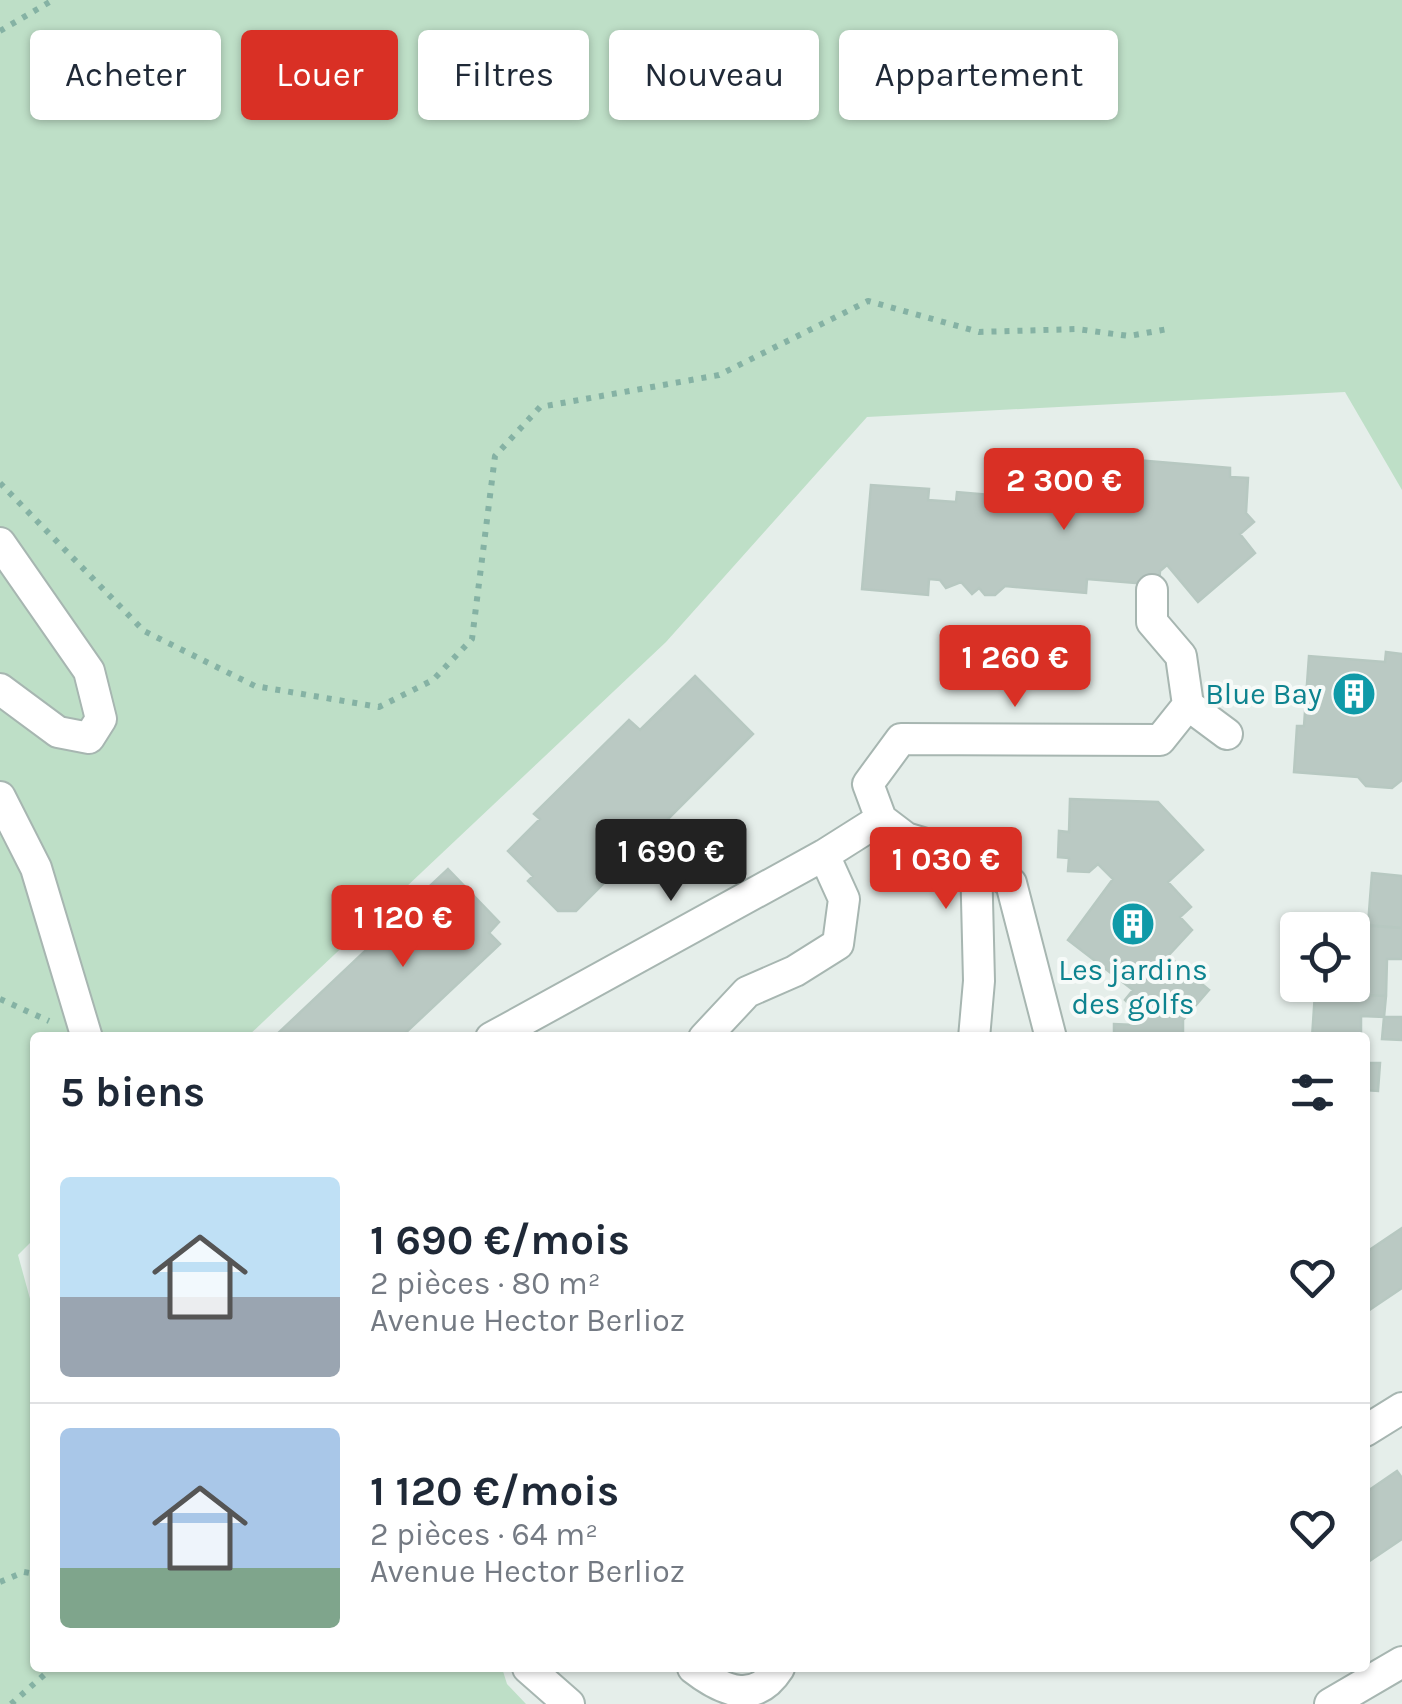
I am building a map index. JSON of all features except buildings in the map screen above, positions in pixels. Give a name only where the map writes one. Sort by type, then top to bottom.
[{"type":"street","points":[[0,543],[89,671],[101,718],[89,738],[58,732],[0,690]]},
{"type":"street","points":[[1152,590],[1152,622],[1180,656],[1188,705],[1226,734]]},
{"type":"street","points":[[1049,1032],[1011,883],[976,858],[906,838],[881,819],[868,784],[901,739],[1160,740],[1188,705]]},
{"type":"street","points":[[0,797],[36,868],[85,1032]]},
{"type":"street","points":[[501,1032],[824,855],[881,819]]},
{"type":"street","points":[[710,1032],[747,992],[795,971],[838,944],[844,900],[824,855]]},
{"type":"street","points":[[975,1032],[979,980],[976,858]]},
{"type":"street","points":[[1370,1427],[1402,1408]]},
{"type":"street","points":[[1330,1704],[1402,1662]]},
{"type":"street","points":[[533,1672],[569,1704]]},
{"type":"street","points":[[699,1672],[731,1692],[755,1700],[776,1672]]},
{"type":"path","points":[[0,31],[54,0]]},
{"type":"path","points":[[0,483],[144,630],[256,686],[378,706],[433,680],[472,639],[494,456],[540,406],[720,375],[868,301],[979,332],[1077,329],[1129,336],[1168,329]]},
{"type":"path","points":[[0,999],[76,1032]]},
{"type":"path","points":[[0,1582],[30,1573]]},
{"type":"path","points":[[11,1704],[47,1672]]},
{"type":"green space","points":[[0,0],[1402,0],[1402,490],[1345,392],[867,417],[666,642],[252,1032],[30,1032],[30,1243],[18,1255],[30,1299],[30,1672],[503,1672],[507,1684],[526,1704],[0,1704]]},
{"type":"place","name":"Blue Bay","points":[[1354,694]]},
{"type":"place","name":"Les jardins des golfs","points":[[1133,924]]}]
